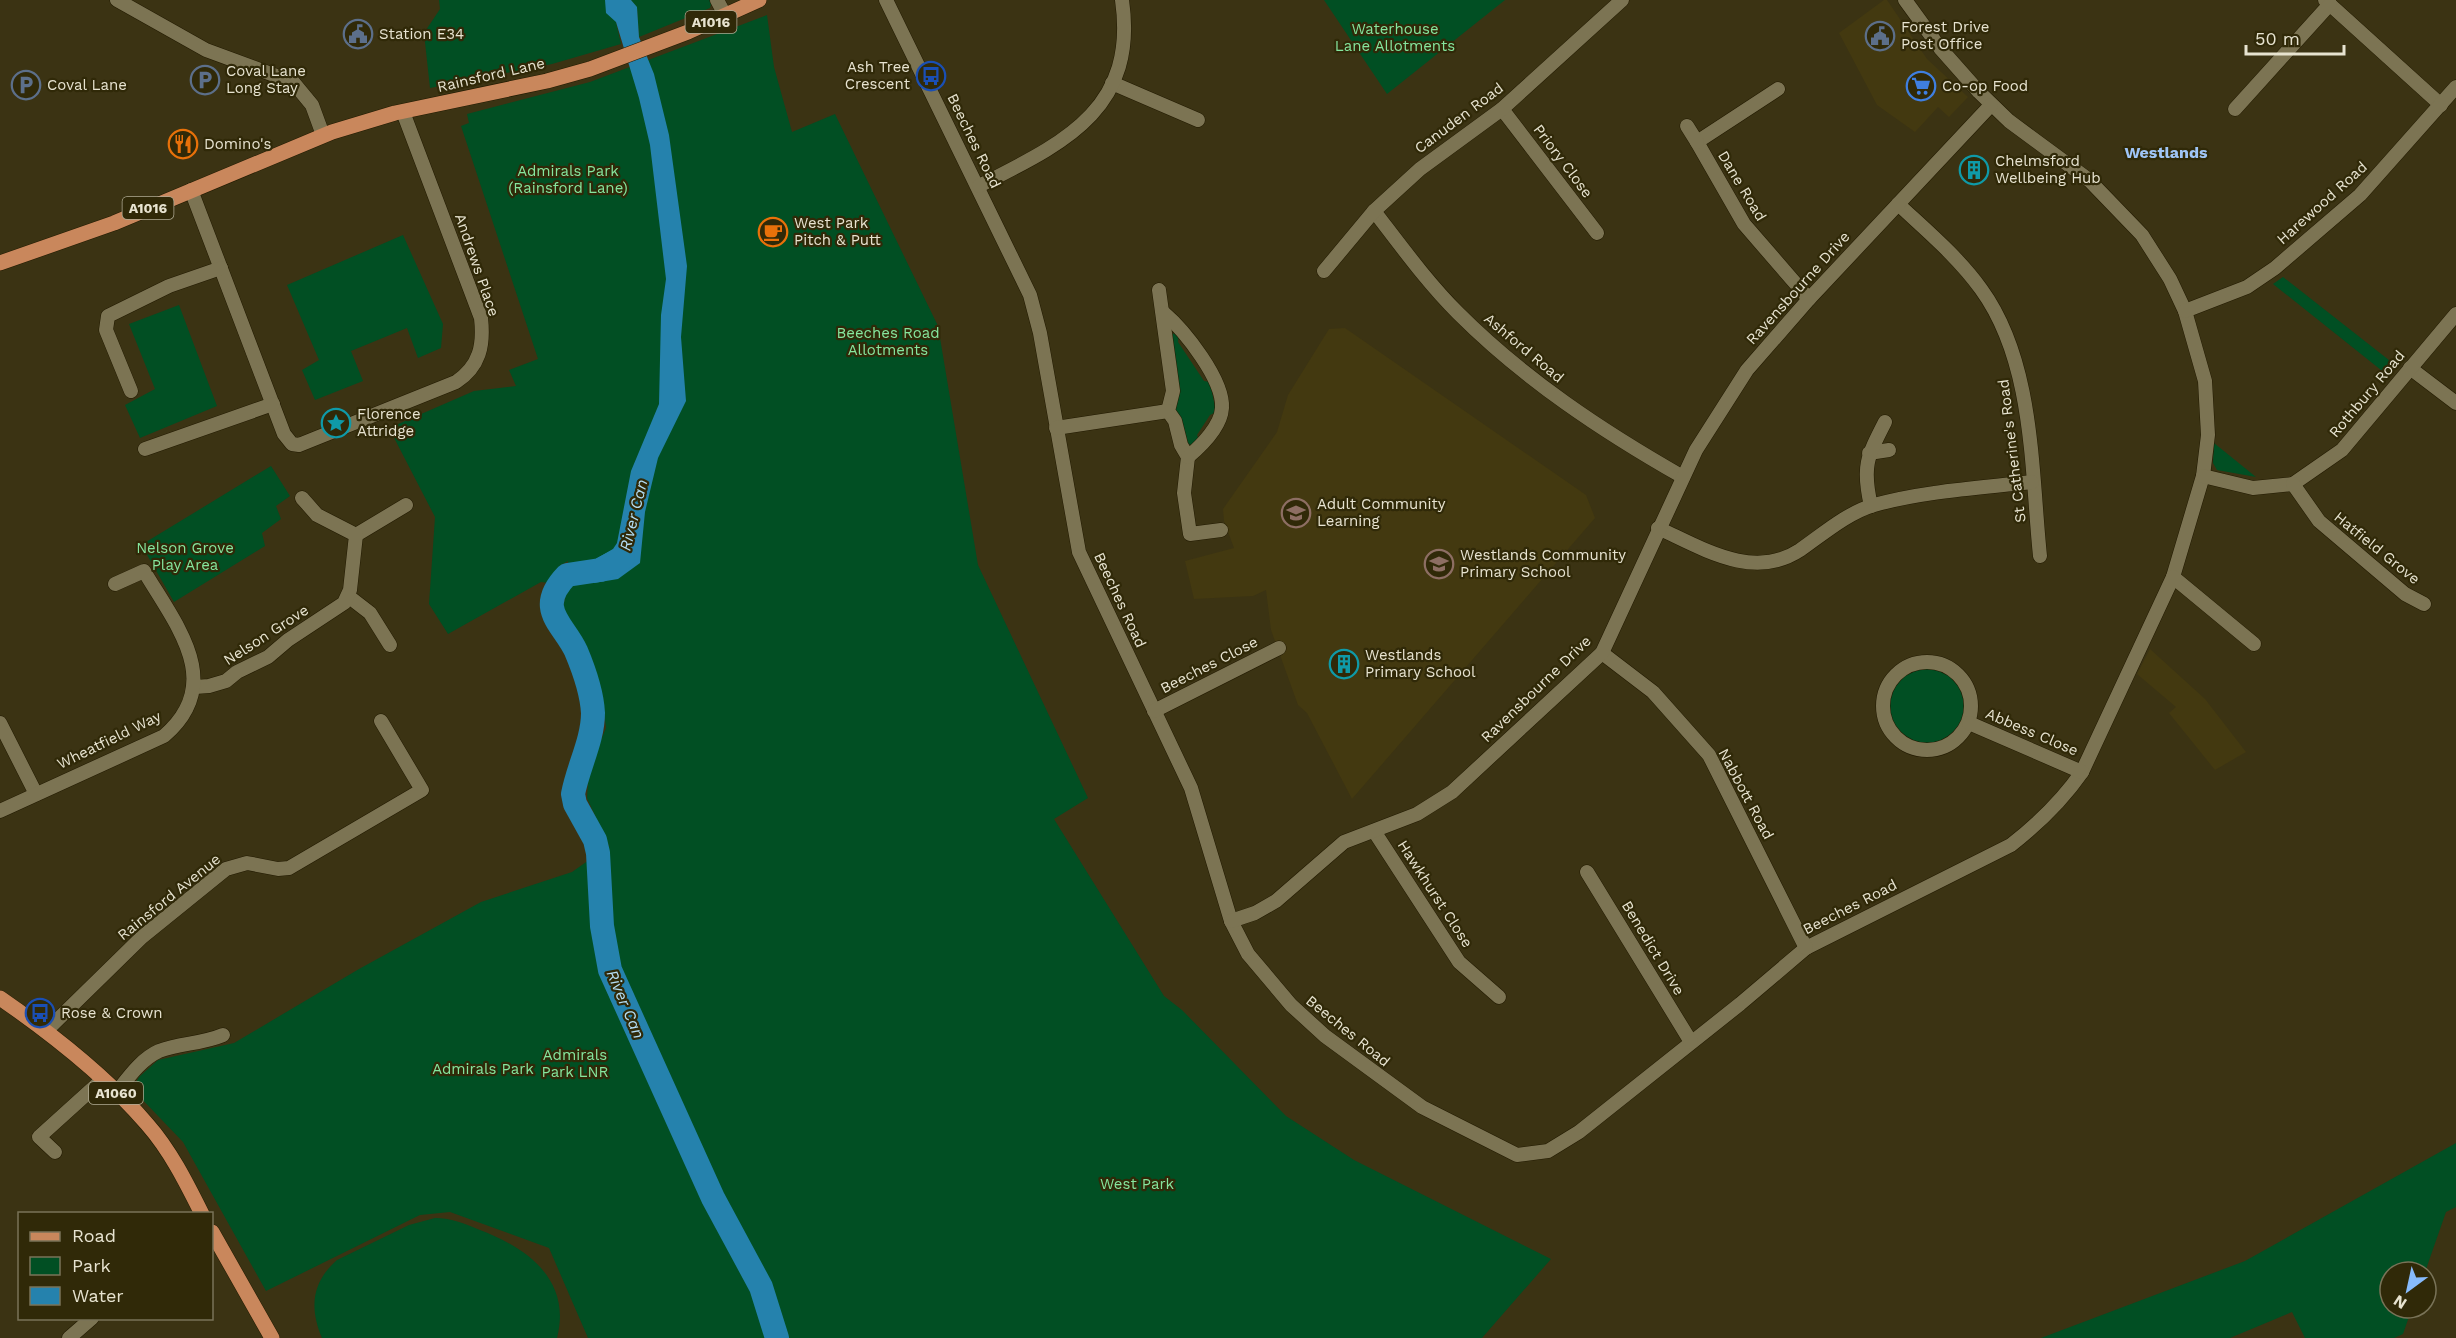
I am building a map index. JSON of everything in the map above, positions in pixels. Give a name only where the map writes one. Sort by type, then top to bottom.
[{"type":"main road","name":"A1016","points":[[725,15],[759,0]]},
{"type":"main road","name":"Rainsford Lane","points":[[0,263],[114,223],[324,135],[403,112],[547,81],[663,42],[725,15]]},
{"type":"main road","name":"A1060","points":[[0,998],[46,1031],[102,1080],[147,1124],[163,1145],[201,1212]]},
{"type":"main road","points":[[213,1236],[272,1338]]},
{"type":"street","points":[[117,0],[206,50],[293,82],[312,105],[324,135]]},
{"type":"street","points":[[717,0],[725,15]]},
{"type":"street","name":"Beeches Road","points":[[886,0],[979,186],[1030,295],[1040,333],[1079,552],[1199,808],[1216,879],[1231,921],[1248,954],[1291,1005],[1324,1036],[1422,1107],[1517,1155],[1548,1151],[1579,1132],[1740,1004],[1806,948],[2011,845],[2049,813],[2082,772],[2173,577],[2203,476],[2208,435],[2205,381],[2185,311],[2157,256],[2123,213],[2089,180],[1991,105],[1940,48],[1905,0]]},
{"type":"street","points":[[979,186],[1064,141],[1090,117],[1112,83],[1123,43],[1122,0]]},
{"type":"street","name":"Canuden Road","points":[[1324,271],[1374,211],[1420,169],[1502,109],[1622,0]]},
{"type":"street","points":[[2235,109],[2328,2],[2441,105]]},
{"type":"street","points":[[1112,83],[1198,120]]},
{"type":"street","name":"Harewood Road","points":[[2185,311],[2247,287],[2268,273],[2360,195],[2456,87]]},
{"type":"street","name":"Dane Road","points":[[1697,142],[1778,89]]},
{"type":"street","name":"Ravensbourne Drive","points":[[1231,921],[1255,913],[1276,901],[1344,842],[1417,814],[1452,792],[1602,653],[1683,477],[1713,421],[1747,370],[1809,299],[1991,105]]},
{"type":"street","name":"Priory Close","points":[[1502,109],[1597,233]]},
{"type":"street","name":"Andrews Place","points":[[191,189],[287,441],[299,445],[444,389],[465,376],[476,364],[480,354],[481,318],[403,112]]},
{"type":"street","name":"Dane Road","points":[[1687,126],[1744,225],[1809,299]]},
{"type":"street","name":"St Catherine's Road","points":[[1898,204],[1964,267],[1982,290],[2008,335],[2022,386],[2040,556]]},
{"type":"street","name":"Ashford Road","points":[[1374,211],[1438,292],[1512,362],[1614,437],[1683,477]]},
{"type":"street","points":[[131,391],[106,330],[108,316],[169,286],[221,268]]},
{"type":"street","points":[[1159,290],[1173,391],[1168,411]]},
{"type":"street","points":[[1164,314],[1182,329],[1213,378],[1221,396],[1222,406],[1218,420],[1200,447],[1188,458]]},
{"type":"street","name":"Rothbury Road","points":[[2293,484],[2342,450],[2456,314]]},
{"type":"street","points":[[2410,368],[2456,404]]},
{"type":"street","points":[[146,449],[273,404]]},
{"type":"street","points":[[1056,428],[1168,411]]},
{"type":"street","points":[[1168,411],[1176,421],[1181,445],[1188,458],[1184,493],[1190,534],[1221,530]]},
{"type":"street","points":[[1871,506],[1865,479],[1869,453],[1885,422]]},
{"type":"street","points":[[1869,453],[1889,450]]},
{"type":"street","points":[[2203,476],[2253,488],[2293,484]]},
{"type":"street","points":[[1658,528],[1730,560],[1766,562],[1789,556],[1830,528],[1871,506],[2032,482]]},
{"type":"street","name":"Hatfield Grove","points":[[2293,484],[2319,521],[2405,594],[2424,604]]},
{"type":"street","points":[[302,498],[317,515],[356,535]]},
{"type":"street","points":[[356,535],[406,505]]},
{"type":"street","points":[[356,535],[348,596],[370,613],[390,645]]},
{"type":"street","points":[[115,584],[144,571],[189,651],[194,666],[195,687]]},
{"type":"street","points":[[2173,577],[2254,644]]},
{"type":"street","name":"Nelson Grove","points":[[195,687],[218,685],[237,672],[268,657],[296,634],[333,612],[348,596]]},
{"type":"street","name":"Beeches Close","points":[[1155,711],[1279,648]]},
{"type":"street","name":"Nabbott Road","points":[[1602,653],[1653,692],[1709,755],[1806,948]]},
{"type":"street","name":"Abbess Close","points":[[1928,661],[1942,664],[1955,671],[1965,681],[1971,694],[1972,709],[1969,723],[1961,736],[1942,748],[1920,750],[1906,745],[1894,736],[1886,723],[1882,708],[1884,693],[1896,675],[1914,663],[1928,661]]},
{"type":"street","name":"Wheatfield Way","points":[[0,811],[164,735],[177,724],[186,710],[195,687]]},
{"type":"street","name":"Rainsford Avenue","points":[[46,1031],[142,937],[226,868],[247,863],[278,869],[289,868],[422,790],[381,721]]},
{"type":"street","points":[[0,723],[36,794]]},
{"type":"street","name":"Abbess Close","points":[[1969,723],[2082,772]]},
{"type":"street","name":"Hawkhurst Close","points":[[1374,831],[1459,962],[1499,997]]},
{"type":"street","name":"Benedict Drive","points":[[1587,872],[1691,1042]]},
{"type":"street","points":[[116,1093],[138,1066],[158,1051],[223,1035]]},
{"type":"street","points":[[54,1152],[39,1137],[102,1080]]},
{"type":"street","points":[[69,1338],[90,1320]]},
{"type":"shaded area","points":[[1887,0],[1927,59],[1968,97],[1949,117],[1938,107],[1915,132],[1877,105],[1839,33]]},
{"type":"shaded area","name":"Westlands Community Primary School","points":[[1345,328],[1586,495],[1595,518],[1352,799],[1307,713],[1298,705],[1271,630],[1266,590],[1253,596],[1194,599],[1185,561],[1234,548],[1224,521],[1223,509],[1277,432],[1288,395],[1329,329]]},
{"type":"shaded area","points":[[2150,649],[2205,699],[2246,752],[2215,770],[2169,713],[2176,707],[2137,674]]},
{"type":"green space","points":[[439,0],[605,0],[616,22],[621,44],[552,64],[430,88],[424,33],[440,9]]},
{"type":"green space","points":[[631,0],[712,0],[710,8],[639,37],[637,8]]},
{"type":"green space","name":"Waterhouse Lane Allotments","points":[[1324,0],[1505,0],[1387,94]]},
{"type":"green space","name":"Admirals Park LNR","points":[[767,15],[774,67],[792,132],[835,114],[938,326],[978,565],[1088,798],[1054,819],[1164,996],[1182,1010],[1286,1116],[1354,1160],[1551,1259],[1482,1338],[588,1338],[549,1248],[450,1212],[420,1215],[266,1291],[183,1142],[136,1093],[135,1084],[139,1077],[158,1060],[234,1043],[359,969],[481,902],[572,872],[609,846],[587,798],[589,769],[606,728],[601,689],[582,640],[562,612],[567,589],[568,561],[561,565],[550,583],[541,582],[448,634],[429,604],[435,517],[389,428],[474,391],[516,386],[509,370],[538,359],[461,126],[469,123],[467,114],[590,82]]},
{"type":"green space","points":[[403,235],[443,324],[441,348],[418,358],[407,328],[351,351],[363,381],[315,400],[302,370],[319,360],[287,285]]},
{"type":"green space","points":[[2283,277],[2394,364],[2386,374],[2273,284]]},
{"type":"green space","points":[[179,305],[217,406],[140,438],[125,405],[155,389],[129,324]]},
{"type":"green space","points":[[1179,333],[1178,342],[1204,381],[1210,382],[1216,412],[1210,415],[1197,435],[1199,440],[1192,445],[1188,444],[1175,411],[1171,334]]},
{"type":"green space","points":[[2214,443],[2256,477],[2217,470],[2213,463]]},
{"type":"green space","name":"Nelson Grove Play Area","points":[[271,466],[290,496],[276,506],[281,519],[262,533],[265,546],[174,602],[146,553],[144,547],[146,542]]},
{"type":"green space","points":[[1927,667],[1942,670],[1954,679],[1963,691],[1966,706],[1963,721],[1954,733],[1942,742],[1927,745],[1912,742],[1900,733],[1891,721],[1888,706],[1891,691],[1900,679],[1912,670]]},
{"type":"green space","points":[[2456,1143],[2456,1207],[2446,1212],[2429,1260],[2378,1260],[2378,1320],[2408,1320],[2403,1334],[2394,1338],[2305,1338],[2292,1312],[2230,1338],[2041,1338],[2245,1261]]},
{"type":"green space","points":[[435,1218],[458,1222],[497,1237],[514,1246],[542,1269],[552,1283],[558,1299],[560,1317],[557,1338],[322,1338],[314,1305],[318,1286],[329,1268],[337,1260],[409,1225]]},
{"type":"water","points":[[605,0],[631,0],[637,7],[639,37],[654,74],[669,135],[687,266],[681,337],[686,401],[658,458],[645,512],[640,563],[618,579],[594,583],[594,560],[613,549],[617,543],[631,471],[659,404],[661,315],[666,279],[650,145],[639,98],[616,22],[606,13]]},
{"type":"waterway","name":"River Can","points":[[623,558],[600,570],[567,575],[557,587],[553,597],[554,615],[571,641],[582,666],[593,713],[591,733],[573,794],[575,804],[595,840],[598,853],[602,926],[610,970],[713,1198],[761,1287],[777,1338]]},
{"type":"place","name":"Station E34","points":[[358,34]]},
{"type":"place","name":"Forest Drive Post Office","points":[[1880,36]]},
{"type":"place","name":"Ash Tree Crescent","points":[[931,76]]},
{"type":"place","name":"Coval Lane Long Stay","points":[[205,80]]},
{"type":"place","name":"Coval Lane","points":[[26,85]]},
{"type":"place","name":"Co-op Food","points":[[1921,86]]},
{"type":"place","name":"Domino's","points":[[183,144]]},
{"type":"place","name":"Chelmsford Wellbeing Hub","points":[[1974,170]]},
{"type":"place","name":"West Park Pitch & Putt","points":[[773,232]]},
{"type":"place","name":"Florence Attridge","points":[[336,423]]},
{"type":"place","name":"Adult Community Learning","points":[[1296,513]]},
{"type":"place","name":"Westlands Community Primary School","points":[[1439,564]]},
{"type":"place","name":"Westlands Primary School","points":[[1344,664]]},
{"type":"place","name":"Rose & Crown","points":[[40,1013]]},
{"type":"district","name":"Westlands","points":[[2166,152]]},
{"type":"park label","name":"Admirals Park (Rainsford Lane)","points":[[568,180]]},
{"type":"park label","name":"Beeches Road Allotments","points":[[888,342]]},
{"type":"park label","name":"Admirals Park","points":[[483,1069]]},
{"type":"park label","name":"West Park","points":[[1137,1184]]}]
